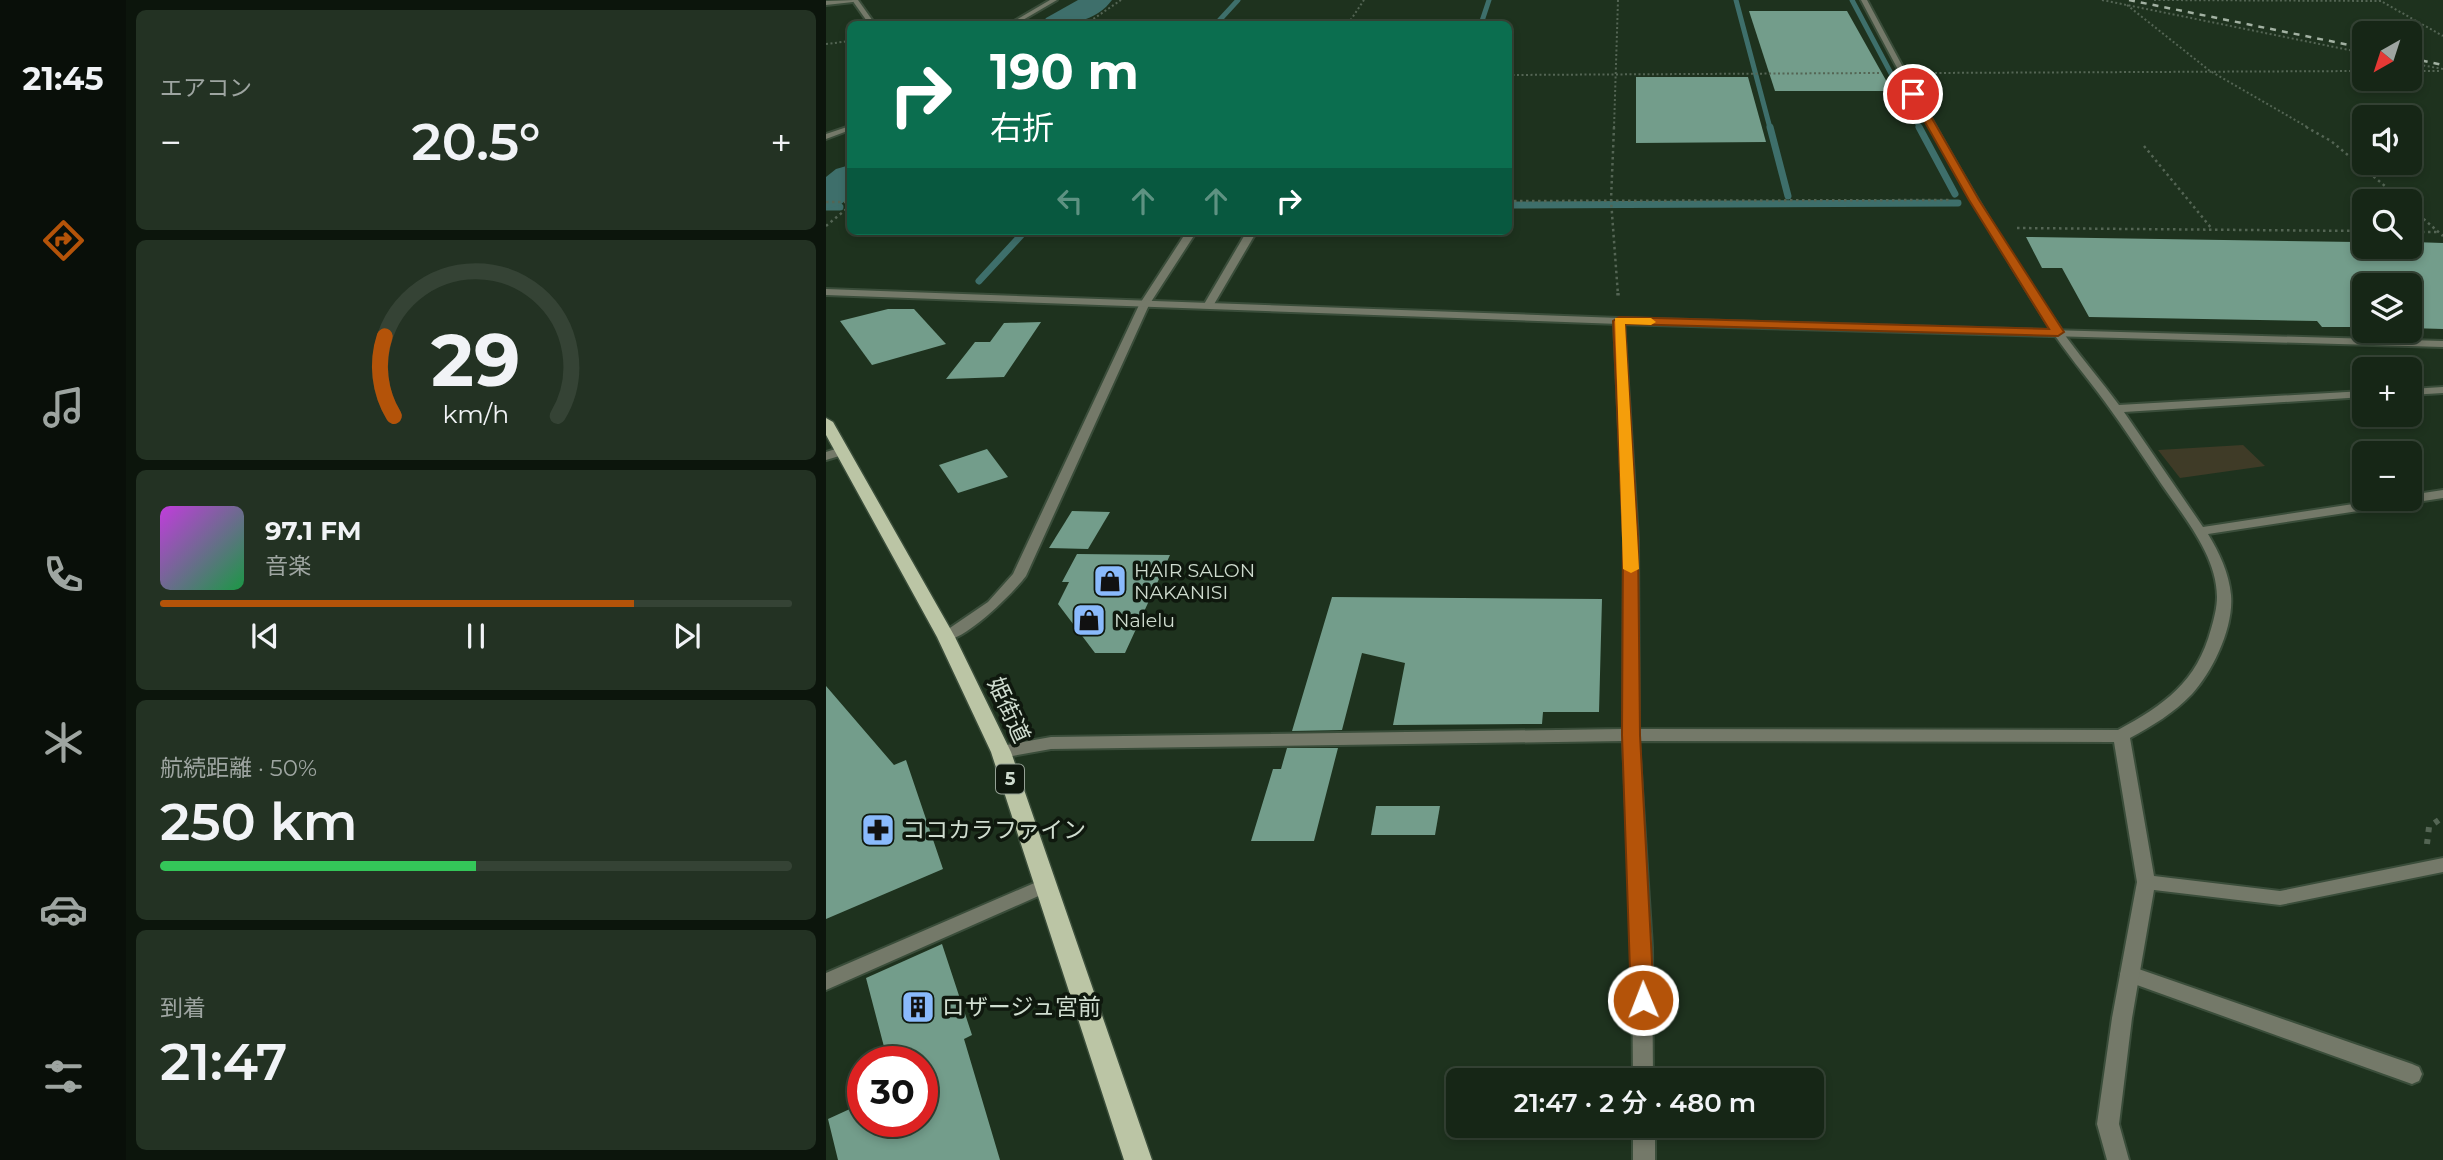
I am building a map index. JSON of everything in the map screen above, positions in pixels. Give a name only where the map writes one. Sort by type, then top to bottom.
[{"type":"main road","name":"姫街道","points":[[826,422],[834,454],[946,637],[1001,752],[1138,1160]]},
{"type":"street","points":[[826,3],[854,0],[870,21]]},
{"type":"street","points":[[1017,21],[1054,0]]},
{"type":"street","points":[[1001,752],[1051,743],[1631,735],[2121,736],[2161,715],[2186,694],[2216,644],[2224,597],[2220,576],[2200,531],[2116,409],[2058,332],[1991,228],[1901,73],[1864,0]]},
{"type":"street","points":[[826,137],[847,129]]},
{"type":"street","points":[[946,637],[993,605],[1019,576],[1143,305],[1189,235]]},
{"type":"street","points":[[1208,306],[1250,235]]},
{"type":"street","points":[[826,292],[1619,321],[2443,344]]},
{"type":"street","points":[[1619,321],[1631,539],[1631,735],[1642,947],[1643,1068]]},
{"type":"street","points":[[2422,391],[2443,390]]},
{"type":"street","points":[[2116,409],[2352,395]]},
{"type":"street","points":[[2200,531],[2443,494]]},
{"type":"street","points":[[2118,1160],[2108,1124],[2146,882],[2121,736]]},
{"type":"street","points":[[2146,882],[2280,898],[2443,865]]},
{"type":"street","points":[[826,982],[1045,885]]},
{"type":"street","points":[[2130,974],[2412,1074]]},
{"type":"street","points":[[1644,1138],[1644,1160]]},
{"type":"path","points":[[1090,21],[1121,0]]},
{"type":"path","points":[[1351,21],[1364,0]]},
{"type":"path","points":[[1618,0],[1611,201],[1619,321]]},
{"type":"path","points":[[2102,0],[2352,51]]},
{"type":"path","points":[[2154,0],[2380,1],[2443,36]]},
{"type":"path","points":[[2127,5],[2210,71],[2331,141],[2389,189]]},
{"type":"path","points":[[826,44],[847,41]]},
{"type":"path","points":[[2422,65],[2443,70]]},
{"type":"path","points":[[2422,71],[2443,70]]},
{"type":"path","points":[[1512,75],[2352,71]]},
{"type":"path","points":[[2144,146],[2213,230]]},
{"type":"path","points":[[1512,201],[1974,200]]},
{"type":"path","points":[[826,202],[847,203]]},
{"type":"path","points":[[826,226],[847,205]]},
{"type":"path","points":[[2422,217],[2443,236]]},
{"type":"path","points":[[1991,228],[2352,231]]},
{"type":"path","points":[[2422,232],[2439,232]]},
{"type":"shaded area","points":[[2243,445],[2265,466],[2180,478],[2158,450]]},
{"type":"building","points":[[1749,11],[1847,11],[1892,91],[1775,91]]},
{"type":"building","points":[[1636,77],[1748,77],[1766,142],[1636,143]]},
{"type":"building","points":[[2026,237],[2352,242],[2352,259],[2422,259],[2422,242],[2443,243],[2443,329],[2422,328],[2422,273],[2352,273],[2352,327],[2322,327],[2317,321],[2089,317],[2062,268],[2042,268]]},
{"type":"building","points":[[888,309],[914,309],[946,344],[872,365],[840,321]]},
{"type":"building","points":[[1041,322],[1004,377],[946,379],[975,342],[990,342],[1004,323]]},
{"type":"building","points":[[987,449],[1008,477],[958,493],[939,465]]},
{"type":"building","points":[[1072,511],[1110,512],[1088,549],[1049,548]]},
{"type":"building","points":[[1077,554],[1170,555],[1125,653],[1095,653],[1058,604],[1069,582],[1062,582]]},
{"type":"building","points":[[1332,597],[1602,599],[1599,712],[1543,712],[1542,724],[1393,725],[1405,663],[1362,653],[1342,730],[1292,731]]},
{"type":"building","name":"ココカラファイン","points":[[826,686],[894,765],[906,760],[943,869],[826,919]]},
{"type":"building","points":[[1287,748],[1338,748],[1314,841],[1251,841],[1273,769],[1281,769]]},
{"type":"building","points":[[1376,806],[1440,806],[1435,835],[1371,835]]},
{"type":"building","points":[[942,944],[972,1035],[964,1039],[1000,1160],[838,1160],[828,1119],[847,1110],[847,1137],[938,1137],[938,1046],[884,1046],[866,978]]},
{"type":"waterway","points":[[1061,21],[1098,0]]},
{"type":"waterway","points":[[1219,21],[1238,0]]},
{"type":"waterway","points":[[1482,21],[1489,0]]},
{"type":"waterway","points":[[1736,0],[1770,128]]},
{"type":"waterway","points":[[1852,0],[1920,128]]},
{"type":"waterway","points":[[1770,127],[1788,196]]},
{"type":"waterway","points":[[1919,127],[1955,194]]},
{"type":"waterway","points":[[826,197],[847,180]]},
{"type":"waterway","points":[[1512,205],[1958,203]]},
{"type":"waterway","points":[[826,207],[840,207]]},
{"type":"waterway","points":[[979,281],[1021,235]]},
{"type":"railway","points":[[2129,0],[2352,46]]},
{"type":"railway","points":[[2422,61],[2443,65]]},
{"type":"slow traffic","points":[[1631,569],[1619,321],[1651,322]]},
{"type":"place","name":"HAIR SALON NAKANISI","points":[[1110,581]]},
{"type":"place","name":"Nalelu","points":[[1089,620]]},
{"type":"place","name":"ココカラファイン","points":[[878,830]]},
{"type":"place","name":"ロザージュ宮前","points":[[918,1007]]},
{"type":"route","points":[[1643,1000],[1631,735],[1631,539],[1619,321],[2058,332],[1974,200],[1913,94]]}]
